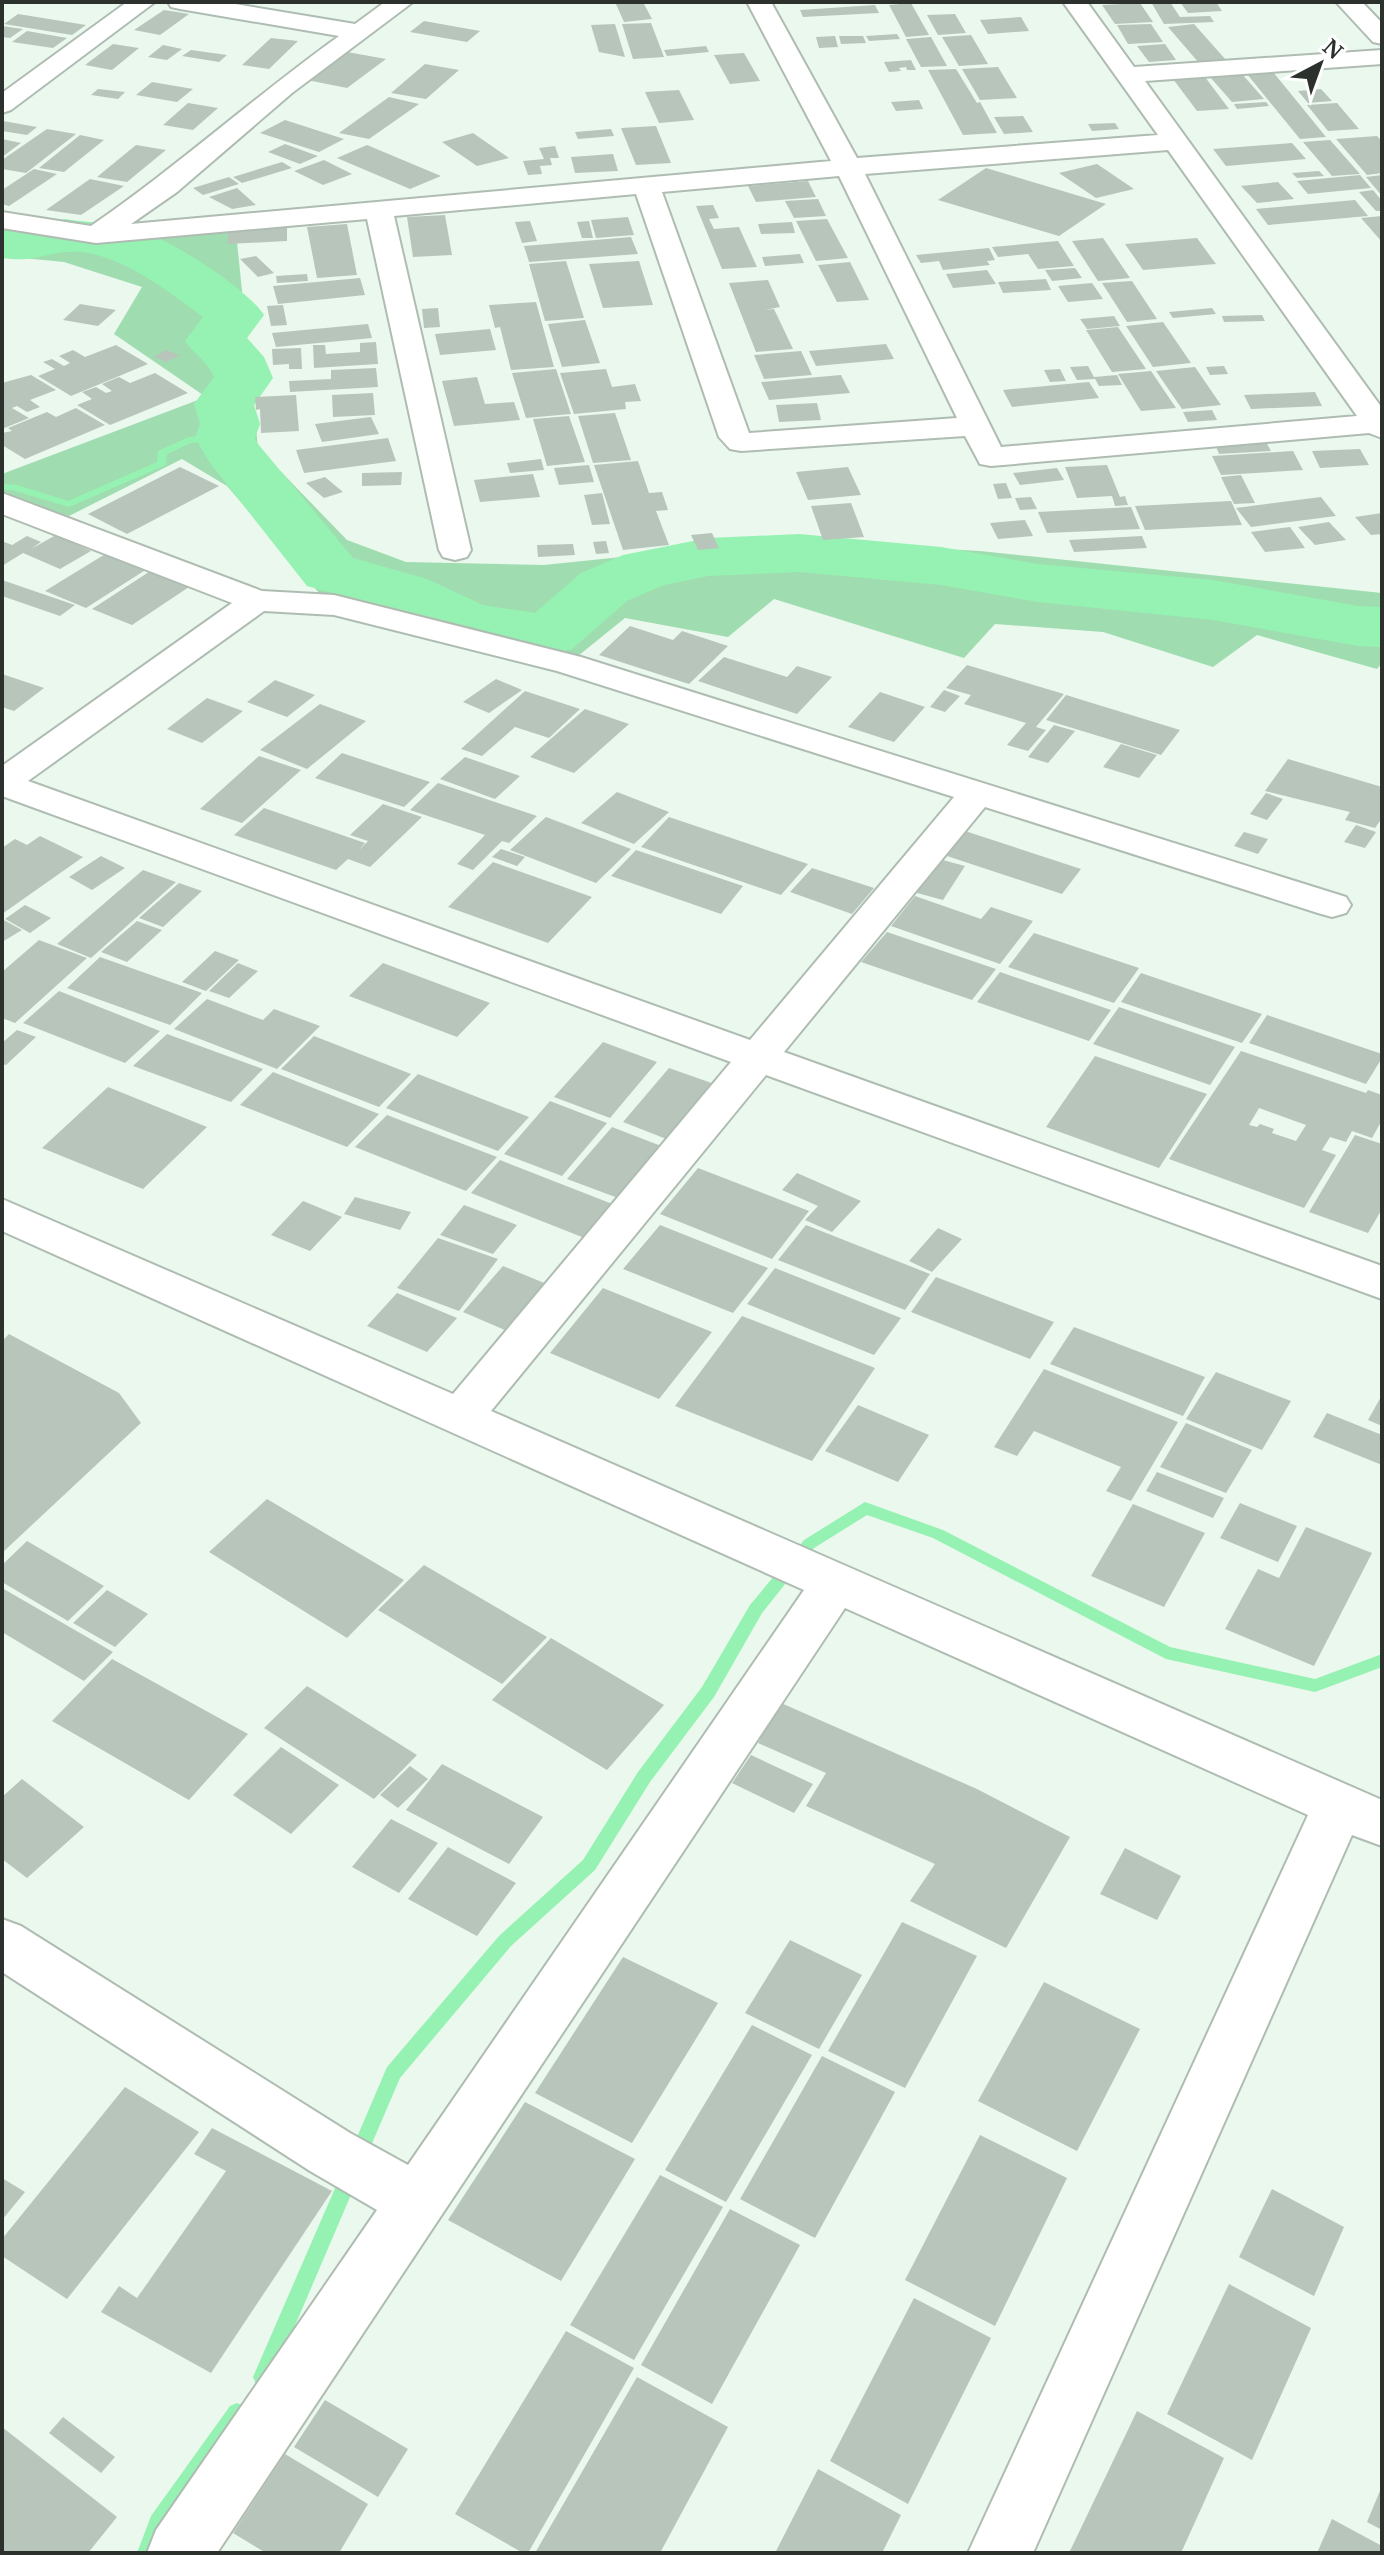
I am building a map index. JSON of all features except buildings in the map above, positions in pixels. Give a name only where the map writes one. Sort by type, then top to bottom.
[{"type":"street","points":[[2,105],[143,2]]},
{"type":"street","points":[[180,2],[359,32]]},
{"type":"street","points":[[96,235],[167,186],[283,88],[401,2]]},
{"type":"street","points":[[759,2],[848,167],[988,455],[997,458],[1380,426]]},
{"type":"street","points":[[1075,2],[1380,426]]},
{"type":"street","points":[[1348,2],[1382,37]]},
{"type":"street","points":[[1127,75],[1382,57]]},
{"type":"street","points":[[2,80],[28,84]]},
{"type":"street","points":[[2,220],[96,235],[646,184],[1175,142]]},
{"type":"street","points":[[646,184],[734,437],[741,442],[759,443],[975,426]]},
{"type":"street","points":[[167,186],[226,222]]},
{"type":"street","points":[[379,210],[455,550]]},
{"type":"street","points":[[2,503],[257,601],[334,605],[569,664],[1332,905]]},
{"type":"street","points":[[2,783],[257,601]]},
{"type":"street","points":[[2,783],[1382,1283]]},
{"type":"street","points":[[461,1416],[977,793]]},
{"type":"street","points":[[2,1214],[1360,1815],[1000,2553]]},
{"type":"street","points":[[179,2553],[405,2195],[836,1582]]},
{"type":"street","points":[[2,1943],[330,2152],[405,2195]]},
{"type":"green space","points":[[2,227],[76,239],[236,232],[258,448],[347,540],[406,562],[544,565],[785,540],[980,551],[1382,593],[1382,663],[1377,669],[1257,635],[1213,667],[1103,632],[995,624],[964,658],[774,599],[728,637],[625,618],[573,660],[320,594],[227,486],[182,459],[69,516],[2,499],[2,474],[206,397],[114,334],[142,287],[64,262],[2,256]]},
{"type":"waterway","points":[[2,242],[28,245],[65,235],[128,245],[192,282],[236,315],[214,341],[235,357],[244,378],[224,404],[230,424],[225,438],[231,450],[330,572],[404,593],[467,622],[549,635],[604,587],[646,569],[708,557],[799,553],[941,566],[1038,583],[1213,600],[1358,626],[1382,627]]},
{"type":"waterway","points":[[2,487],[13,487],[69,504],[162,463],[162,453],[189,440],[225,438]]},
{"type":"waterway","points":[[358,2156],[393,2073],[505,1941],[589,1865],[644,1777],[708,1692],[756,1609],[809,1544],[865,1508],[938,1534],[1166,1653],[1315,1686],[1382,1660]]},
{"type":"waterway","points":[[263,2377],[350,2176]]},
{"type":"waterway","points":[[147,2553],[158,2523],[237,2413]]}]
